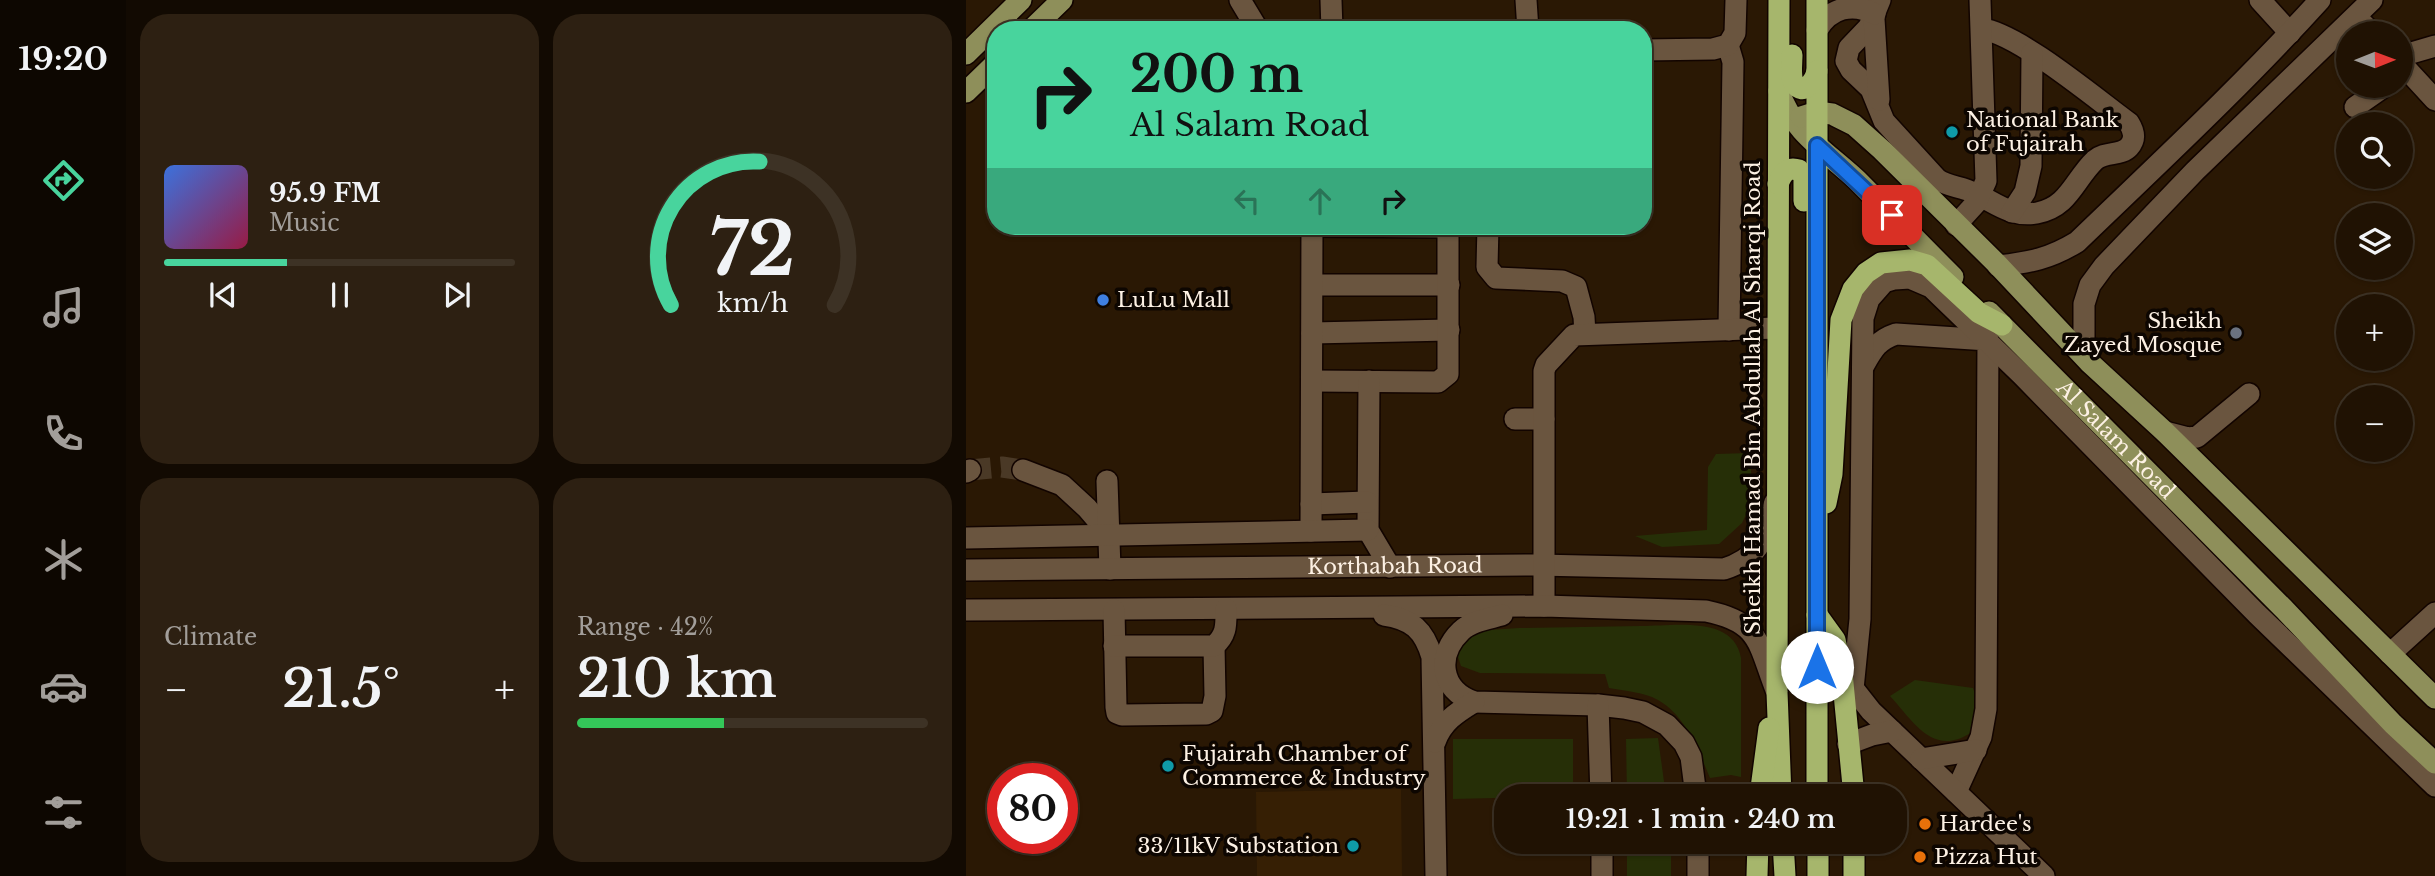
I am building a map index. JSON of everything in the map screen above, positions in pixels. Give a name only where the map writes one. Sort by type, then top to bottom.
[{"type":"highway","name":"Sheikh Hamad Bin Abdullah Al Sharqi Road","points":[[1779,0],[1776,328],[1777,692],[1781,784]]},
{"type":"highway","points":[[1792,0],[1793,83],[1799,87],[1810,87],[1817,71]]},
{"type":"highway","points":[[1817,0],[1817,784]]},
{"type":"highway","points":[[1777,184],[1784,171],[1790,169],[1799,170],[1804,177],[1804,416],[1816,500]]},
{"type":"highway","points":[[1816,560],[1832,474],[1841,320],[1847,299],[1860,279],[1881,263],[1895,260],[1910,260],[1927,265],[1979,313],[1995,333]]},
{"type":"highway","points":[[1817,615],[1835,640],[1848,681],[1848,744],[1853,784]]},
{"type":"highway","points":[[1762,784],[1777,692]]},
{"type":"highway","points":[[1757,876],[1758,854]]},
{"type":"highway","points":[[1783,854],[1784,876]]},
{"type":"highway","points":[[1818,854],[1818,876]]},
{"type":"highway","points":[[1854,854],[1854,876]]},
{"type":"main road","points":[[966,35],[1003,0]]},
{"type":"main road","points":[[1000,21],[1021,0]]},
{"type":"main road","points":[[1040,21],[1062,0]]},
{"type":"main road","points":[[966,54],[987,33]]},
{"type":"main road","points":[[966,92],[987,72]]},
{"type":"main road","name":"Al Salam Road","points":[[1779,91],[1794,122],[1855,179],[1995,333],[2284,609],[2393,724],[2435,763]]},
{"type":"main road","points":[[1778,147],[1786,130],[1794,122],[1817,112]]},
{"type":"main road","name":"Al Salam Road","points":[[1817,112],[1832,114],[1863,133],[1998,266],[2090,363],[2165,432],[2435,698]]},
{"type":"street","points":[[1240,0],[1253,21]]},
{"type":"street","points":[[1330,21],[1331,0]]},
{"type":"street","points":[[1526,0],[1527,21]]},
{"type":"street","points":[[1652,50],[1713,49],[1728,45],[1735,33],[1736,0]]},
{"type":"street","points":[[1956,225],[1981,197],[1986,181],[1980,0]]},
{"type":"street","points":[[2260,0],[2290,33]]},
{"type":"street","points":[[1998,266],[2033,261],[2056,254],[2077,242],[2189,134],[2320,0]]},
{"type":"street","points":[[2090,363],[2082,322],[2084,304],[2090,285],[2104,266],[2204,163],[2372,0]]},
{"type":"street","points":[[1817,30],[1827,17],[1841,8],[1858,7],[1876,11]]},
{"type":"street","points":[[1876,11],[1869,27],[1849,48],[1846,57],[1850,70],[1871,89],[1880,115],[1937,179],[1952,187],[1965,189],[2012,212],[2035,214],[2056,207],[2065,201],[2095,160],[2109,153],[2125,151],[2134,138],[2133,130],[2129,123],[2032,53],[2010,39],[1982,29]]},
{"type":"street","points":[[1876,11],[1880,115]]},
{"type":"street","points":[[2356,17],[2360,21]]},
{"type":"street","points":[[1728,45],[1733,59],[1729,330]]},
{"type":"street","points":[[2413,60],[2435,46]]},
{"type":"street","points":[[2012,212],[2025,192],[2031,166],[2032,53]]},
{"type":"street","points":[[2413,77],[2435,100]]},
{"type":"street","points":[[2356,107],[2368,98]]},
{"type":"street","points":[[2189,134],[2181,148],[2183,162],[2192,165],[2204,163]]},
{"type":"street","points":[[1311,531],[1312,235]]},
{"type":"street","points":[[1312,381],[1438,382],[1444,379],[1448,374],[1448,235]]},
{"type":"street","points":[[1488,235],[1487,267],[1496,278],[1562,281],[1576,287],[1584,317],[1584,334]]},
{"type":"street","points":[[2036,873],[1871,711],[1848,681],[1860,619],[1863,318],[1866,306],[1878,287],[1894,279],[1910,278],[1922,281],[1995,333],[2257,614],[2435,786]]},
{"type":"street","points":[[1313,285],[1449,285]]},
{"type":"street","points":[[1694,784],[1691,757],[1684,743],[1667,725],[1643,712],[1598,705],[1474,702],[1461,698],[1451,688],[1446,677],[1446,661],[1450,645],[1461,630],[1474,622],[1539,607],[1544,565],[1546,365],[1567,340],[1574,335],[1584,334],[1776,328]]},
{"type":"street","points":[[1312,333],[1449,330]]},
{"type":"street","points":[[1864,365],[1875,345],[1896,334],[1995,333]]},
{"type":"street","points":[[1956,792],[1976,750],[1986,709],[1989,384],[1995,333]]},
{"type":"street","points":[[1369,382],[1368,530],[1390,567]]},
{"type":"street","points":[[2165,432],[2188,438],[2197,437],[2249,394]]},
{"type":"street","points":[[1515,419],[1544,419]]},
{"type":"street","points":[[1023,470],[1062,485],[1087,508],[1110,535]]},
{"type":"street","points":[[1107,481],[1110,569]]},
{"type":"street","name":"Korthabah Road","points":[[966,570],[1544,565],[1724,569],[1751,557],[1761,545],[1778,493]]},
{"type":"street","points":[[1311,504],[1367,502]]},
{"type":"street","points":[[966,538],[1368,530]]},
{"type":"street","name":"Korthabah Road","points":[[966,610],[1539,607],[1706,611],[1725,615],[1748,626],[1777,692]]},
{"type":"street","points":[[1344,608],[1398,617],[1414,625],[1426,638],[1432,657],[1436,876]]},
{"type":"street","points":[[1114,646],[1214,646],[1222,640],[1226,632],[1226,609]]},
{"type":"street","points":[[2257,614],[2284,609]]},
{"type":"street","points":[[1114,610],[1117,713],[1122,715],[1206,715],[1212,711],[1215,695],[1214,646]]},
{"type":"street","points":[[2390,654],[2435,613]]},
{"type":"street","points":[[1434,745],[1450,718],[1474,702]]},
{"type":"street","points":[[1598,705],[1601,784]]},
{"type":"street","points":[[1848,744],[1892,731]]},
{"type":"street","points":[[1921,759],[1976,750]]},
{"type":"street","points":[[1602,854],[1602,876]]},
{"type":"street","points":[[1698,854],[1698,876]]},
{"type":"shaded area","points":[[1401,789],[1402,876],[1257,876],[1256,792]]},
{"type":"green space","points":[[1749,453],[1754,498],[1742,523],[1719,544],[1662,547],[1635,536],[1707,530],[1708,467],[1716,454]]},
{"type":"green space","points":[[1685,625],[1715,629],[1736,644],[1741,658],[1741,777],[1731,775],[1710,778],[1690,734],[1668,707],[1653,697],[1609,688],[1605,674],[1480,673],[1461,666],[1457,654],[1459,638],[1474,631]]},
{"type":"green space","points":[[1915,680],[1973,688],[1978,703],[1972,732],[1946,741],[1925,734],[1916,726],[1890,696]]},
{"type":"green space","points":[[1658,738],[1664,784],[1627,784],[1626,739]]},
{"type":"green space","points":[[1453,739],[1573,739],[1573,784],[1494,784],[1494,798],[1453,799]]},
{"type":"green space","points":[[1627,854],[1671,854],[1671,876],[1627,876]]},
{"type":"tunnel","points":[[970,470],[1002,467],[1023,470]]},
{"type":"place","name":"National Bank of Fujairah","points":[[1952,132]]},
{"type":"place","name":"LuLu Mall","points":[[1103,300]]},
{"type":"place","name":"Sheikh Zayed Mosque","points":[[2236,333]]},
{"type":"place","name":"Fujairah Chamber of Commerce & Industry","points":[[1168,766]]},
{"type":"place","name":"Hardee's","points":[[1925,824]]},
{"type":"place","name":"33/11kV Substation","points":[[1353,846]]},
{"type":"place","name":"Pizza Hut","points":[[1920,857]]},
{"type":"route","points":[[1817,667],[1817,145],[1892,215]]}]
